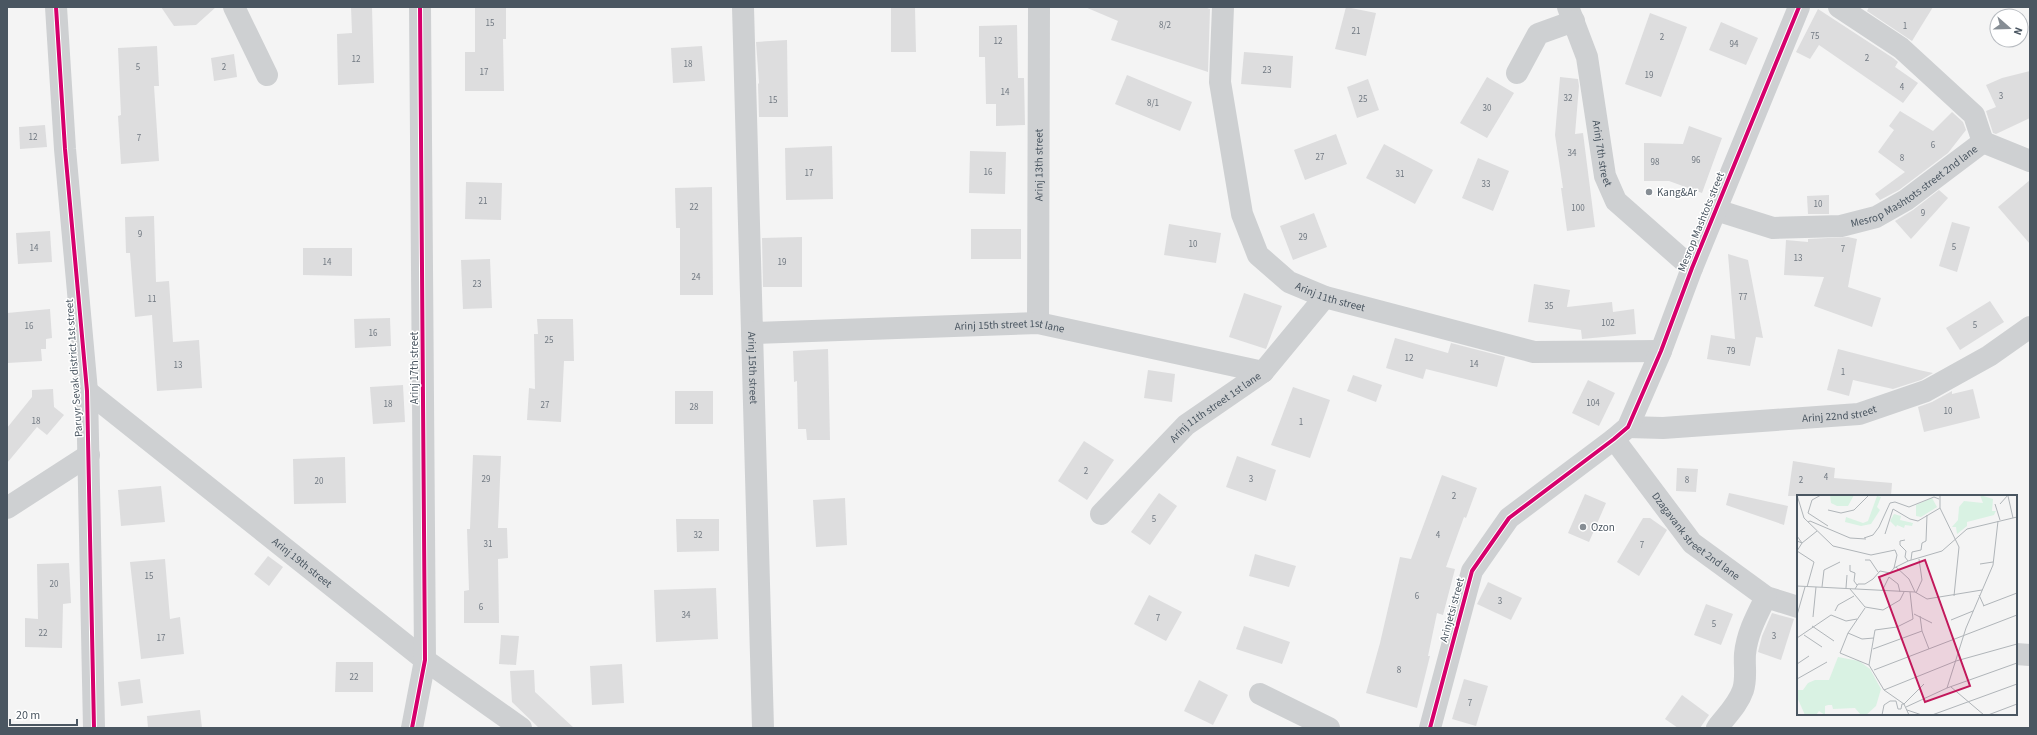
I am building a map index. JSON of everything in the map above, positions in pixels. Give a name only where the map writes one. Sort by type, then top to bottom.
[{"type":"street","name":"Paruyr Sevak district 1st street","points":[[56,7],[65,149],[87,391],[94,728]]},
{"type":"street","points":[[234,7],[267,75]]},
{"type":"street","name":"Arinj 17th street","points":[[412,728],[425,660],[420,7]]},
{"type":"street","name":"Arinj 15th street","points":[[743,7],[763,728]]},
{"type":"street","name":"Arinj 13th street","points":[[1038,323],[1039,7]]},
{"type":"street","name":"Arinj 11th street","points":[[1223,7],[1220,82],[1242,214],[1258,255],[1289,282],[1325,298],[1534,352],[1661,351]]},
{"type":"street","name":"Mesrop Mashtots street","points":[[1621,433],[1661,351],[1692,268],[1799,7]]},
{"type":"street","name":"Mesrop Mashtots street 2nd lane","points":[[1716,210],[1773,228],[1848,225],[1876,218],[1906,200],[1983,142],[1974,115],[1902,48],[1839,7]]},
{"type":"street","points":[[1517,73],[1538,34],[1571,14]]},
{"type":"street","name":"Arinj 7th street","points":[[1571,14],[1587,57],[1605,176],[1616,201],[1692,268]]},
{"type":"street","points":[[1983,142],[2030,161]]},
{"type":"street","name":"Arinj 11th street 1st lane","points":[[1101,514],[1186,425],[1263,372],[1325,298]]},
{"type":"street","name":"Arinj 15th street 1st lane","points":[[752,333],[1038,323],[1263,372]]},
{"type":"street","name":"Arinj 22nd street","points":[[1621,433],[1663,428],[1858,414],[1926,391],[1989,356],[2030,327]]},
{"type":"street","name":"Arinj 19th street","points":[[87,391],[425,660],[521,728]]},
{"type":"street","name":"Dzagavank street 2nd lane","points":[[1621,433],[1692,543],[1766,597],[1797,607]]},
{"type":"street","name":"Arinjetsi street","points":[[1430,728],[1472,571],[1509,518],[1621,433]]},
{"type":"street","points":[[7,508],[89,455]]},
{"type":"street","points":[[1717,728],[1738,702],[1743,689],[1746,672],[1745,654],[1749,631],[1766,597]]},
{"type":"street","points":[[2017,654],[2030,655]]},
{"type":"street","points":[[1260,694],[1329,728]]},
{"type":"building","points":[[161,7],[216,7],[196,25],[174,26]]},
{"type":"building","points":[[351,7],[372,7],[374,83],[338,85],[337,34],[352,33]]},
{"type":"building","points":[[475,7],[506,7],[506,39],[503,39],[504,91],[465,91],[465,52],[475,52]]},
{"type":"building","points":[[891,7],[915,7],[916,52],[891,52]]},
{"type":"building","points":[[1085,7],[1204,7],[1210,9],[1208,72],[1111,40],[1118,21]]},
{"type":"building","points":[[1346,7],[1376,13],[1366,56],[1335,49]]},
{"type":"building","points":[[1869,7],[1933,7],[1912,41],[1867,11]]},
{"type":"building","points":[[1818,9],[1893,58],[1898,62],[1895,67],[1918,83],[1903,103],[1819,45],[1810,59],[1796,52]]},
{"type":"building","points":[[1650,13],[1687,27],[1661,97],[1625,84]]},
{"type":"building","points":[[1721,22],[1758,38],[1746,65],[1709,50]]},
{"type":"building","points":[[1017,25],[1018,78],[1024,78],[1025,125],[996,126],[996,104],[986,104],[985,57],[979,57],[979,26]]},
{"type":"building","points":[[787,40],[788,117],[759,117],[759,83],[756,42]]},
{"type":"building","points":[[157,46],[159,86],[154,86],[159,161],[121,164],[118,116],[121,115],[118,48]]},
{"type":"building","points":[[702,46],[705,81],[673,83],[671,48]]},
{"type":"building","points":[[1244,52],[1293,56],[1291,88],[1241,84]]},
{"type":"building","points":[[234,54],[237,77],[214,81],[211,58]]},
{"type":"building","points":[[2030,71],[2030,118],[1996,134],[1993,133],[1986,111],[1996,107],[1986,85],[2002,78]]},
{"type":"building","points":[[1127,75],[1192,102],[1180,131],[1115,104]]},
{"type":"building","points":[[1487,77],[1514,93],[1487,138],[1460,123]]},
{"type":"building","points":[[1560,77],[1578,79],[1579,86],[1575,134],[1583,133],[1595,227],[1567,231],[1561,188],[1563,188],[1555,135]]},
{"type":"building","points":[[1368,79],[1379,110],[1357,118],[1347,87]]},
{"type":"building","points":[[1900,111],[1933,131],[1952,112],[1963,122],[1966,130],[1948,153],[1899,190],[1880,200],[1875,194],[1905,172],[1878,152],[1894,130],[1889,126]]},
{"type":"building","points":[[45,125],[47,147],[20,149],[19,127]]},
{"type":"building","points":[[1689,126],[1722,138],[1702,193],[1669,181],[1644,181],[1644,143],[1683,144]]},
{"type":"building","points":[[1336,134],[1347,164],[1305,180],[1294,150]]},
{"type":"building","points":[[1384,144],[1433,170],[1415,204],[1366,178]]},
{"type":"building","points":[[832,146],[833,199],[786,200],[785,148]]},
{"type":"building","points":[[970,151],[1006,152],[1005,194],[969,193]]},
{"type":"building","points":[[1478,158],[1509,171],[1493,211],[1462,198]]},
{"type":"building","points":[[2030,180],[2030,244],[1998,207]]},
{"type":"building","points":[[466,182],[502,183],[501,220],[465,219]]},
{"type":"building","points":[[712,187],[713,295],[680,295],[680,228],[676,228],[675,188]]},
{"type":"building","points":[[1939,190],[1948,198],[1911,239],[1895,221],[1913,210]]},
{"type":"building","points":[[1829,195],[1829,214],[1808,214],[1807,196]]},
{"type":"building","points":[[1314,213],[1327,247],[1293,260],[1280,226]]},
{"type":"building","points":[[154,216],[156,282],[169,281],[173,342],[199,340],[202,388],[157,391],[152,315],[135,317],[130,253],[126,253],[125,217]]},
{"type":"building","points":[[1952,222],[1970,227],[1957,272],[1939,266]]},
{"type":"building","points":[[1169,224],[1221,233],[1216,263],[1164,255]]},
{"type":"building","points":[[971,229],[1021,229],[1021,259],[971,259]]},
{"type":"building","points":[[50,231],[52,262],[18,264],[16,233]]},
{"type":"building","points":[[802,237],[802,287],[763,287],[762,238]]},
{"type":"building","points":[[1848,237],[1857,239],[1848,287],[1881,298],[1872,327],[1814,306],[1824,277],[1784,275],[1786,240],[1808,242],[1808,239]]},
{"type":"building","points":[[303,248],[352,248],[352,276],[303,275]]},
{"type":"building","points":[[1728,254],[1748,260],[1763,338],[1756,337],[1750,366],[1707,359],[1711,335],[1735,339]]},
{"type":"building","points":[[490,259],[492,308],[463,309],[461,260]]},
{"type":"building","points":[[1534,284],[1570,290],[1567,307],[1612,302],[1613,312],[1634,309],[1636,334],[1582,339],[1581,330],[1528,322]]},
{"type":"building","points":[[1244,293],[1282,306],[1266,349],[1229,337]]},
{"type":"building","points":[[1990,301],[2004,322],[1960,350],[1946,328]]},
{"type":"building","points":[[50,309],[52,338],[46,339],[46,349],[41,349],[42,361],[7,363],[7,313]]},
{"type":"building","points":[[390,318],[391,346],[355,348],[354,319]]},
{"type":"building","points":[[537,319],[573,319],[574,361],[564,361],[561,422],[527,420],[529,388],[535,389],[534,334],[538,334]]},
{"type":"building","points":[[1395,338],[1448,353],[1451,343],[1505,357],[1497,387],[1426,369],[1423,379],[1386,368]]},
{"type":"building","points":[[828,349],[830,440],[807,440],[806,429],[798,429],[797,381],[794,382],[793,351]]},
{"type":"building","points":[[1838,349],[1933,373],[1921,380],[1893,389],[1853,380],[1849,396],[1827,390]]},
{"type":"building","points":[[1148,370],[1175,374],[1172,402],[1144,398]]},
{"type":"building","points":[[1353,375],[1382,385],[1376,402],[1347,391]]},
{"type":"building","points":[[1588,380],[1615,393],[1599,426],[1572,413]]},
{"type":"building","points":[[403,385],[405,422],[373,424],[370,387]]},
{"type":"building","points":[[1293,387],[1330,400],[1310,458],[1271,445]]},
{"type":"building","points":[[53,389],[54,407],[64,415],[47,435],[37,427],[7,463],[7,428],[32,397],[32,390]]},
{"type":"building","points":[[1973,389],[1980,418],[1924,432],[1918,407],[1932,402],[1952,391],[1952,394]]},
{"type":"building","points":[[675,391],[713,391],[713,424],[675,424]]},
{"type":"building","points":[[1084,441],[1114,460],[1087,500],[1058,481]]},
{"type":"building","points":[[473,455],[501,456],[498,528],[507,528],[508,558],[498,559],[499,623],[464,623],[464,591],[469,590],[467,529],[470,529]]},
{"type":"building","points":[[1237,456],[1276,470],[1266,501],[1226,487]]},
{"type":"building","points":[[345,457],[346,503],[294,504],[293,459]]},
{"type":"building","points":[[1793,461],[1835,468],[1834,478],[1892,483],[1891,495],[1788,496]]},
{"type":"building","points":[[1677,468],[1698,469],[1696,492],[1676,491]]},
{"type":"building","points":[[1442,475],[1477,488],[1466,518],[1464,517],[1446,567],[1455,569],[1443,615],[1437,613],[1428,656],[1430,656],[1417,708],[1366,693],[1380,643],[1400,557],[1411,559]]},
{"type":"building","points":[[161,486],[165,522],[121,526],[118,490]]},
{"type":"building","points":[[1159,493],[1177,506],[1150,545],[1131,532]]},
{"type":"building","points":[[1729,493],[1788,506],[1784,525],[1726,505]]},
{"type":"building","points":[[1585,494],[1606,503],[1589,542],[1568,533]]},
{"type":"building","points":[[845,498],[847,545],[816,547],[813,500]]},
{"type":"building","points":[[1643,518],[1650,518],[1667,530],[1639,576],[1617,562]]},
{"type":"building","points":[[676,519],[719,519],[719,551],[677,552]]},
{"type":"building","points":[[1255,554],[1296,566],[1289,587],[1249,576]]},
{"type":"building","points":[[268,556],[283,567],[269,586],[254,574]]},
{"type":"building","points":[[165,559],[170,619],[180,617],[184,654],[141,659],[130,562]]},
{"type":"building","points":[[69,563],[71,603],[63,604],[62,648],[25,647],[25,618],[38,619],[37,564]]},
{"type":"building","points":[[1488,582],[1522,598],[1511,620],[1477,604]]},
{"type":"building","points":[[716,588],[718,639],[656,642],[654,590]]},
{"type":"building","points":[[1149,595],[1182,612],[1166,641],[1134,624]]},
{"type":"building","points":[[1706,604],[1733,614],[1721,645],[1694,635]]},
{"type":"building","points":[[1772,613],[1794,619],[1781,660],[1758,652],[1762,636]]},
{"type":"building","points":[[1244,626],[1290,642],[1282,664],[1236,649]]},
{"type":"building","points":[[501,635],[519,636],[516,665],[499,664]]},
{"type":"building","points":[[336,662],[373,662],[373,692],[335,692]]},
{"type":"building","points":[[622,664],[624,703],[592,705],[590,666]]},
{"type":"building","points":[[534,670],[535,692],[574,728],[539,728],[512,702],[510,671]]},
{"type":"building","points":[[140,679],[143,703],[121,706],[118,682]]},
{"type":"building","points":[[1464,679],[1488,686],[1476,726],[1452,719]]},
{"type":"building","points":[[1199,680],[1228,695],[1213,725],[1184,711]]},
{"type":"building","points":[[1682,695],[1709,715],[1700,728],[1678,728],[1665,719]]},
{"type":"building","points":[[200,710],[202,728],[148,728],[147,716]]},
{"type":"cycle path","points":[[56,7],[65,149],[87,391],[94,728]]},
{"type":"cycle path","points":[[412,728],[425,660],[420,7]]},
{"type":"cycle path","points":[[1430,728],[1472,571],[1509,518],[1628,427],[1661,351],[1692,268],[1799,7]]},
{"type":"place","name":"Kang&Ar","points":[[1649,192]]},
{"type":"place","name":"Ozon","points":[[1583,527]]}]
